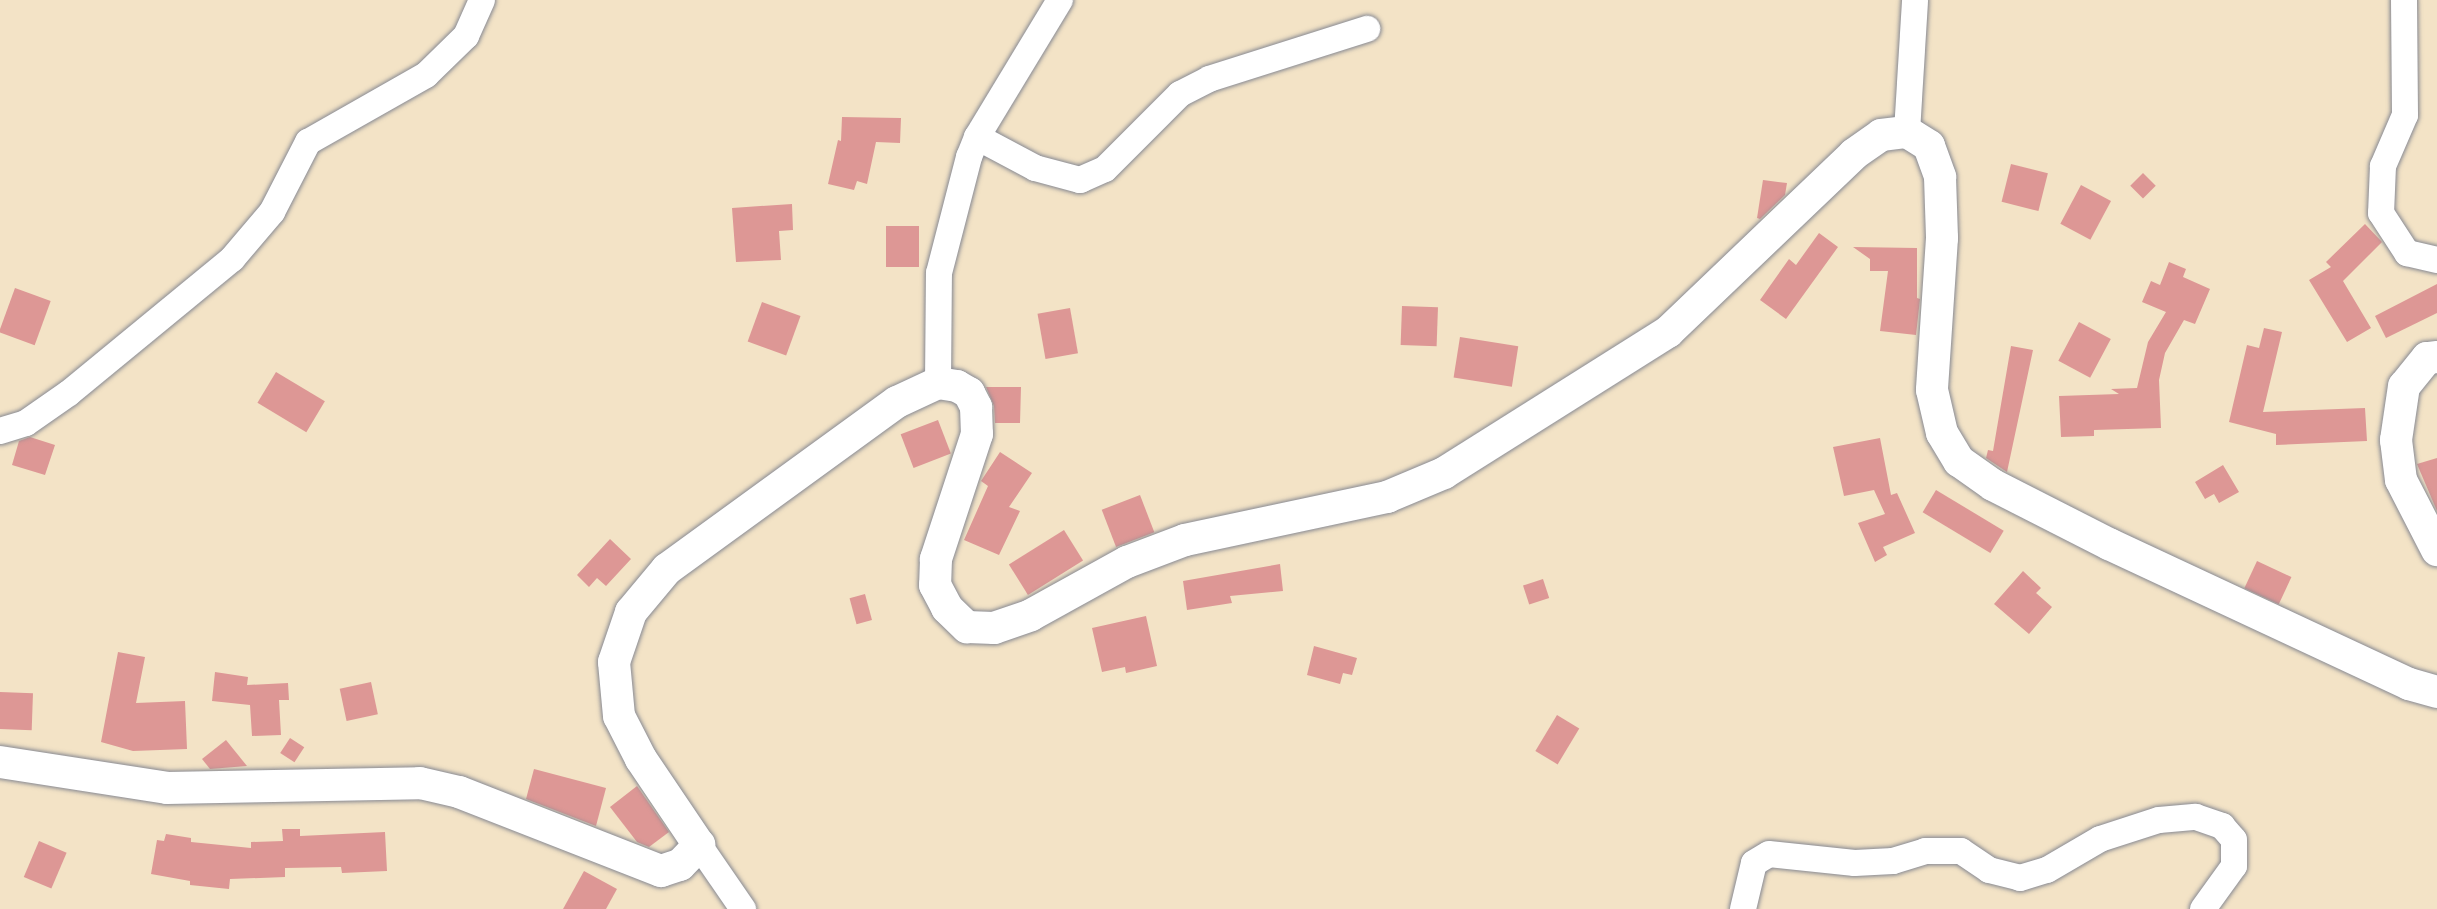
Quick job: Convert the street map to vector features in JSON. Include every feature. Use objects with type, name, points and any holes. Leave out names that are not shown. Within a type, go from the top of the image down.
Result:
[{"type":"main road","points":[[0,762],[167,788],[420,783],[459,792],[661,871],[680,866],[699,845],[641,759],[619,716],[614,662],[631,612],[667,569],[897,402],[938,383],[957,386],[969,393],[976,408],[976,434],[936,559],[935,585],[948,608],[967,627],[994,628],[1030,615],[1127,562],[1185,540],[1387,497],[1444,473],[1668,332],[1854,154],[1881,135],[1907,132],[1929,146],[1940,177],[1942,238],[1932,390],[1942,433],[1959,461],[1993,485],[2109,544],[2409,684],[2437,692]]},
{"type":"main road","points":[[2437,357],[2427,358],[2404,386],[2396,440],[2401,480],[2437,550]]},
{"type":"street","points":[[0,430],[26,423],[69,393],[232,259],[272,212],[308,142],[426,75],[466,36],[482,0]]},
{"type":"street","points":[[938,383],[939,273],[977,137],[1060,0]]},
{"type":"street","points":[[1907,132],[1915,0]]},
{"type":"street","points":[[2404,0],[2405,115],[2383,166],[2381,213],[2407,253],[2437,260]]},
{"type":"street","points":[[977,137],[1035,168],[1080,180],[1105,169],[1158,112],[1180,94],[1209,79],[1367,29]]},
{"type":"street","points":[[1743,909],[1754,863],[1769,855],[1855,863],[1893,861],[1925,850],[1961,851],[1989,870],[2020,878],[2047,870],[2100,839],[2159,820],[2196,817],[2222,826],[2234,840],[2234,866],[2203,909]]},
{"type":"street","points":[[699,845],[743,909]]},
{"type":"building","points":[[842,117],[901,118],[900,143],[876,142],[867,184],[857,181],[854,190],[828,184],[838,140],[841,141]]},
{"type":"building","points":[[2011,164],[2048,173],[2038,211],[2002,202]]},
{"type":"building","points":[[2143,173],[2156,186],[2143,198],[2130,186]]},
{"type":"building","points":[[1763,180],[1787,183],[1785,195],[1760,219],[1757,218]]},
{"type":"building","points":[[2081,185],[2111,201],[2090,240],[2060,224]]},
{"type":"building","points":[[792,204],[793,230],[779,231],[781,260],[736,262],[732,208]]},
{"type":"building","points":[[2365,224],[2382,242],[2343,281],[2371,328],[2347,342],[2309,280],[2331,267],[2326,262]]},
{"type":"building","points":[[886,226],[919,226],[919,267],[886,267]]},
{"type":"building","points":[[1819,233],[1838,247],[1786,319],[1760,300],[1789,259],[1796,265]]},
{"type":"building","points":[[1853,247],[1917,248],[1917,298],[1920,299],[1916,335],[1880,331],[1888,271],[1870,271],[1870,259]]},
{"type":"building","points":[[2169,262],[2186,269],[2183,277],[2210,289],[2195,324],[2184,320],[2165,353],[2159,380],[2161,428],[2094,430],[2094,436],[2061,437],[2059,396],[2119,394],[2111,389],[2137,388],[2148,342],[2166,312],[2142,302],[2151,281],[2160,285]]},
{"type":"building","points":[[2437,284],[2437,313],[2386,338],[2375,316]]},
{"type":"building","points":[[15,288],[51,301],[35,345],[0,333]]},
{"type":"building","points":[[762,302],[801,316],[786,355],[748,341]]},
{"type":"building","points":[[1402,306],[1438,307],[1437,346],[1401,345]]},
{"type":"building","points":[[1070,308],[1078,353],[1045,359],[1038,314]]},
{"type":"building","points":[[2079,322],[2111,339],[2090,378],[2058,361]]},
{"type":"building","points":[[2264,328],[2282,332],[2263,412],[2365,408],[2367,441],[2276,445],[2276,434],[2229,422],[2247,345],[2259,348]]},
{"type":"building","points":[[1460,337],[1518,346],[1512,387],[1454,377]]},
{"type":"building","points":[[2011,346],[2033,350],[2007,472],[1986,458],[1988,450],[1993,451]]},
{"type":"building","points":[[276,372],[325,401],[306,432],[257,403]]},
{"type":"building","points":[[986,387],[1021,387],[1020,423],[995,423],[994,406]]},
{"type":"building","points":[[938,420],[951,454],[914,468],[901,434]]},
{"type":"building","points":[[30,437],[55,445],[45,475],[12,465],[19,441]]},
{"type":"building","points":[[1880,438],[1891,495],[1897,493],[1915,533],[1883,547],[1887,555],[1875,562],[1858,523],[1885,514],[1874,490],[1844,496],[1833,447]]},
{"type":"building","points":[[1000,452],[1032,473],[1009,507],[1020,511],[999,555],[964,540],[988,486],[981,481]]},
{"type":"building","points":[[2437,458],[2437,511],[2417,464]]},
{"type":"building","points":[[2223,465],[2239,492],[2219,503],[2214,494],[2205,499],[2195,482]]},
{"type":"building","points":[[1936,490],[2004,531],[1990,553],[1923,512]]},
{"type":"building","points":[[1140,495],[1154,532],[1116,547],[1102,510]]},
{"type":"building","points":[[1064,530],[1083,561],[1028,595],[1009,564]]},
{"type":"building","points":[[610,539],[631,559],[606,586],[597,578],[589,587],[577,575]]},
{"type":"building","points":[[2257,561],[2291,577],[2279,604],[2244,588]]},
{"type":"building","points":[[1280,564],[1283,591],[1230,596],[1232,603],[1187,610],[1183,581]]},
{"type":"building","points":[[2023,571],[2041,588],[2036,593],[2052,607],[2029,634],[1994,604]]},
{"type":"building","points":[[1543,579],[1549,598],[1529,605],[1523,585]]},
{"type":"building","points":[[865,594],[872,620],[857,624],[850,598]]},
{"type":"building","points":[[1146,616],[1157,666],[1126,673],[1125,667],[1102,672],[1092,628]]},
{"type":"building","points":[[1314,646],[1357,658],[1352,675],[1343,673],[1340,684],[1307,675]]},
{"type":"building","points":[[118,652],[145,657],[136,703],[185,701],[187,749],[133,751],[101,742]]},
{"type":"building","points":[[215,672],[248,677],[247,685],[288,683],[289,700],[279,700],[281,735],[252,736],[250,705],[212,701]]},
{"type":"building","points":[[371,682],[378,714],[347,721],[340,689]]},
{"type":"building","points":[[0,692],[33,693],[32,730],[0,729]]},
{"type":"building","points":[[1557,715],[1579,728],[1558,764],[1535,751]]},
{"type":"building","points":[[290,738],[304,747],[294,762],[280,753]]},
{"type":"building","points":[[226,740],[247,766],[210,769],[202,759]]},
{"type":"building","points":[[534,769],[606,788],[596,826],[526,799]]},
{"type":"building","points":[[637,786],[669,832],[649,847],[637,842],[610,807]]},
{"type":"building","points":[[282,829],[300,829],[300,836],[385,832],[387,871],[342,873],[341,867],[285,868],[285,877],[230,879],[229,889],[190,885],[190,881],[151,874],[157,840],[164,841],[166,834],[191,838],[191,842],[251,848],[251,842],[283,841]]},
{"type":"building","points":[[39,841],[67,853],[51,889],[24,877]]},
{"type":"building","points":[[584,871],[617,889],[606,909],[563,909]]}]
